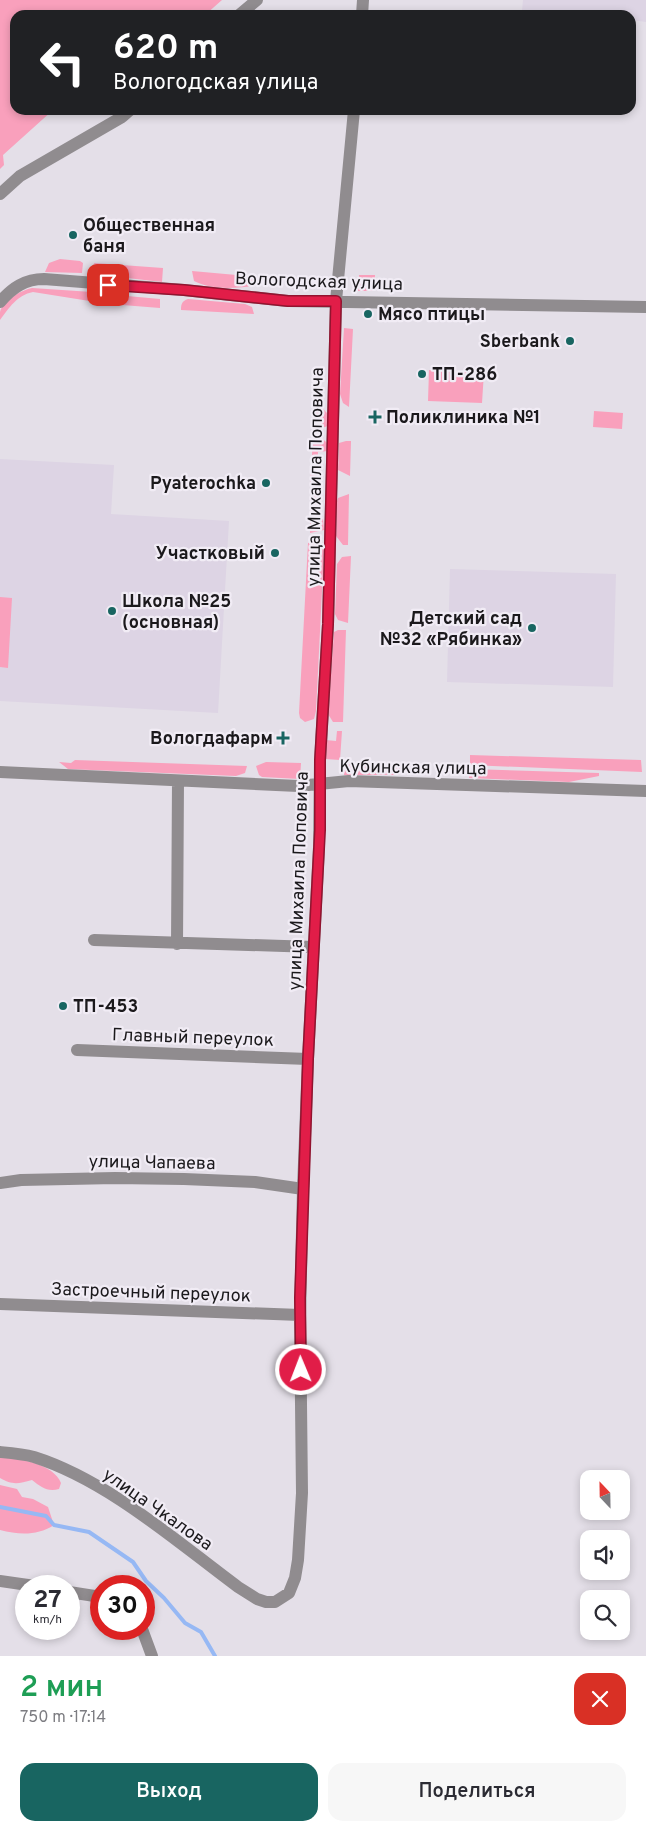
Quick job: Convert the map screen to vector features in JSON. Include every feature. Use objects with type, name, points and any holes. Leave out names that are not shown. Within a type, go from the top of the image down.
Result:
[{"type":"street","points":[[246,10],[257,0]]},
{"type":"street","points":[[0,194],[20,176],[124,115]]},
{"type":"street","name":"улица Михаила Поповича","points":[[289,1593],[295,1578],[298,1560],[302,1493],[300,1315],[308,1059],[320,830],[320,784],[330,560],[336,301],[354,115]]},
{"type":"street","name":"Вологодская улица","points":[[0,302],[22,283],[29,280],[44,279],[184,290],[288,301],[646,307]]},
{"type":"street","name":"Кубинская улица","points":[[0,772],[298,786],[349,781],[646,791]]},
{"type":"street","points":[[177,944],[178,781]]},
{"type":"street","points":[[94,940],[314,947]]},
{"type":"street","name":"Главный переулок","points":[[78,1050],[308,1059]]},
{"type":"street","name":"улица Чапаева","points":[[0,1183],[21,1180],[174,1179],[254,1182],[304,1189]]},
{"type":"street","name":"Застроечный переулок","points":[[0,1304],[300,1315]]},
{"type":"street","name":"улица Чкалова","points":[[0,1452],[33,1457],[52,1464],[71,1472],[118,1498],[257,1599],[274,1602],[289,1593]]},
{"type":"street","points":[[0,1581],[15,1583]]},
{"type":"street","points":[[146,1640],[152,1656]]},
{"type":"shaded area","points":[[0,0],[222,0],[211,10],[10,10],[10,115],[47,115],[3,155],[4,165],[0,169]]},
{"type":"shaded area","points":[[523,0],[646,0],[646,22],[636,21],[636,10],[522,10]]},
{"type":"shaded area","points":[[60,259],[80,261],[83,263],[82,273],[45,272],[49,263]]},
{"type":"shaded area","points":[[94,263],[163,268],[162,282],[101,275]]},
{"type":"shaded area","points":[[192,271],[260,277],[259,285],[234,288],[210,286],[194,281]]},
{"type":"shaded area","points":[[359,275],[375,275],[374,291],[358,291]]},
{"type":"shaded area","points":[[32,288],[92,292],[100,297],[102,303],[33,292],[18,299],[0,320],[0,312],[5,303],[18,293]]},
{"type":"shaded area","points":[[116,295],[160,299],[160,308],[110,304],[112,297]]},
{"type":"shaded area","points":[[188,299],[245,304],[252,307],[254,314],[181,310],[182,303]]},
{"type":"shaded area","points":[[344,328],[353,329],[349,407],[343,403],[340,394]]},
{"type":"shaded area","points":[[429,370],[484,372],[482,403],[428,401]]},
{"type":"shaded area","points":[[316,408],[323,409],[327,413],[328,426],[315,430]]},
{"type":"shaded area","points":[[594,411],[623,413],[622,429],[593,427]]},
{"type":"shaded area","points":[[313,439],[323,439],[328,444],[328,451],[318,452],[316,485],[310,485]]},
{"type":"shaded area","points":[[351,441],[350,476],[338,470],[339,443]]},
{"type":"shaded area","name":"Школа №25 (основная)","points":[[0,459],[114,465],[111,514],[229,521],[218,713],[0,701]]},
{"type":"shaded area","points":[[349,494],[348,545],[343,545],[336,536],[337,501],[338,498]]},
{"type":"shaded area","points":[[310,496],[316,496],[317,517],[323,519],[324,530],[310,533]]},
{"type":"shaded area","points":[[308,543],[322,546],[324,551],[316,711],[314,719],[305,722],[300,718],[299,713]]},
{"type":"shaded area","points":[[351,556],[348,623],[338,620],[335,614],[337,564],[342,557]]},
{"type":"shaded area","name":"Детский сад №32 «Рябинка»","points":[[450,569],[616,574],[613,687],[447,682]]},
{"type":"shaded area","points":[[0,597],[12,598],[8,668],[0,667]]},
{"type":"shaded area","points":[[346,630],[343,722],[333,722],[328,714],[334,632]]},
{"type":"shaded area","points":[[337,731],[342,731],[340,760],[325,759],[326,740],[336,741]]},
{"type":"shaded area","points":[[470,755],[641,760],[642,772],[470,765]]},
{"type":"shaded area","points":[[75,760],[247,766],[245,773],[236,776],[68,769],[59,762],[71,763]]},
{"type":"shaded area","points":[[266,762],[301,763],[300,779],[262,777],[259,775],[256,766]]},
{"type":"shaded area","points":[[344,764],[406,766],[404,771],[398,775],[344,775]]},
{"type":"shaded area","points":[[470,769],[599,773],[599,776],[569,782],[469,778]]},
{"type":"shaded area","points":[[0,1457],[35,1463],[44,1467],[57,1476],[61,1483],[59,1489],[41,1487],[32,1480],[15,1483],[0,1478]]},
{"type":"shaded area","points":[[0,1485],[17,1489],[22,1497],[33,1499],[48,1507],[54,1525],[48,1529],[28,1534],[0,1530]]},
{"type":"waterway","points":[[0,1507],[46,1516],[54,1525],[89,1532],[133,1562],[146,1581],[164,1598],[185,1623],[201,1632],[215,1656]]},
{"type":"place","name":"Общественная баня","points":[[73,235]]},
{"type":"place","name":"Мясо птицы","points":[[368,314]]},
{"type":"place","name":"Sberbank","points":[[570,341]]},
{"type":"place","name":"ТП-286","points":[[422,374]]},
{"type":"place","name":"Поликлиника №1","points":[[375,417]]},
{"type":"place","name":"Pyaterochka","points":[[266,483]]},
{"type":"place","name":"Участковый","points":[[275,553]]},
{"type":"place","name":"Школа №25 (основная)","points":[[112,611]]},
{"type":"place","name":"Детский сад №32 «Рябинка»","points":[[532,628]]},
{"type":"place","name":"Вологдафарм","points":[[283,738]]},
{"type":"place","name":"ТП-453","points":[[63,1006]]},
{"type":"route","points":[[108,285],[184,290],[288,301],[336,301],[331,551],[320,760],[320,830],[308,1059],[300,1298],[301,1370]]}]
